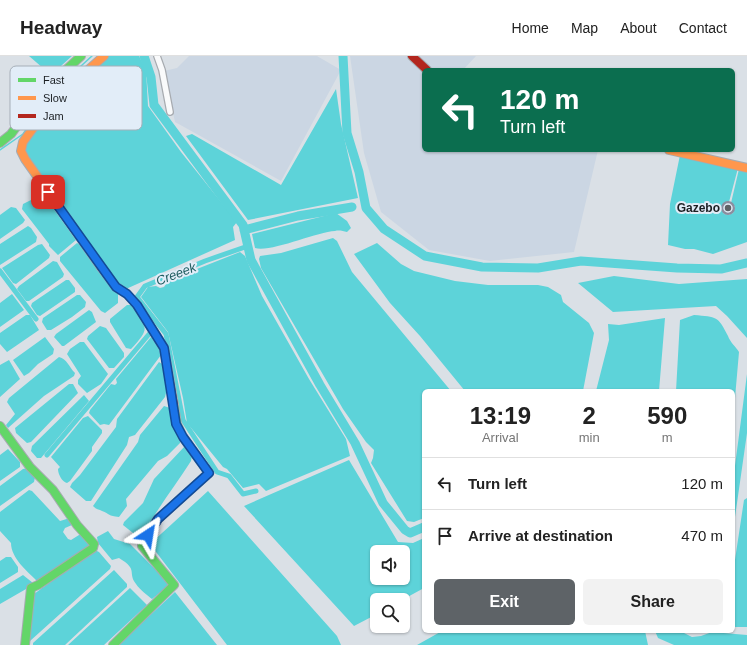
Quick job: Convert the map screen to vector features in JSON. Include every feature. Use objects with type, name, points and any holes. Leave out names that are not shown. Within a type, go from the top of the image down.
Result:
[{"type":"street","points":[[70,66],[81,56]]},
{"type":"street","points":[[93,66],[104,56]]},
{"type":"street","points":[[157,56],[162,70],[170,112]]},
{"type":"street","points":[[412,56],[425,68]]},
{"type":"street","points":[[0,143],[14,130]]},
{"type":"street","points":[[32,130],[23,142],[21,151],[25,159],[116,287],[127,294],[137,305],[164,348],[176,424],[183,437],[209,473],[158,519],[142,546],[174,585],[113,645]]},
{"type":"street","points":[[677,152],[747,168]]},
{"type":"street","points":[[0,426],[30,467],[53,490],[77,525],[94,544],[93,548],[38,585],[31,588],[25,645]]},
{"type":"shaded area","points":[[189,56],[317,56],[341,70],[281,181],[175,122],[164,71],[177,68]]},
{"type":"shaded area","points":[[350,56],[409,56],[422,68],[422,152],[598,152],[574,252],[490,261],[429,250],[381,212],[364,153]]},
{"type":"shaded area","points":[[416,56],[476,56],[465,68],[429,68]]},
{"type":"water","points":[[29,56],[72,56],[61,66],[41,66]]},
{"type":"water","points":[[108,56],[139,56],[146,70],[148,106],[181,152],[237,222],[233,227],[235,240],[126,289],[118,285],[24,151],[26,142],[37,130],[142,130],[142,66],[98,66]]},
{"type":"water","points":[[336,89],[341,124],[358,198],[248,220],[186,136],[192,134],[281,185]]},
{"type":"water","points":[[680,155],[738,168],[729,202],[723,204],[721,209],[724,214],[729,215],[733,213],[735,207],[731,203],[739,169],[747,170],[747,242],[713,254],[668,245],[670,204]]},
{"type":"water","points":[[43,194],[76,240],[58,255],[49,246],[22,209],[23,204]]},
{"type":"water","points":[[11,207],[16,208],[25,220],[0,239],[0,215]]},
{"type":"water","points":[[336,213],[347,221],[351,228],[347,232],[327,232],[271,248],[255,248],[252,234]]},
{"type":"water","points":[[28,226],[37,237],[36,242],[0,265],[0,244]]},
{"type":"water","points":[[333,238],[337,241],[352,272],[449,389],[422,389],[422,519],[414,522],[407,521],[371,463],[374,450],[366,442],[343,409],[261,268],[259,259],[260,256],[281,253]]},
{"type":"water","points":[[77,243],[84,247],[118,294],[118,303],[105,313],[101,311],[60,261],[60,257]]},
{"type":"water","points":[[377,243],[401,264],[414,271],[455,281],[488,285],[538,285],[548,287],[561,295],[563,302],[589,323],[594,333],[583,389],[463,389],[420,336],[390,303],[354,254]]},
{"type":"water","points":[[42,244],[50,255],[49,258],[16,284],[13,283],[2,268],[38,245]]},
{"type":"water","points":[[240,252],[245,256],[262,296],[309,379],[346,439],[350,456],[266,491],[259,484],[243,488],[227,469],[223,467],[187,423],[168,332],[141,297],[148,287],[164,287],[169,280]]},
{"type":"water","points":[[53,261],[57,262],[64,274],[63,277],[29,301],[26,301],[17,289],[19,286]]},
{"type":"water","points":[[614,276],[679,284],[747,279],[747,338],[716,306],[613,312],[578,283]]},
{"type":"water","points":[[66,280],[69,280],[75,288],[75,292],[40,316],[37,315],[31,306],[32,303]]},
{"type":"water","points":[[12,294],[24,310],[0,327],[0,303]]},
{"type":"water","points":[[77,295],[80,295],[86,302],[85,307],[51,330],[47,330],[42,322],[43,318]]},
{"type":"water","points":[[127,305],[132,305],[145,328],[142,336],[131,349],[126,348],[110,322],[110,319]]},
{"type":"water","points":[[89,310],[92,312],[96,322],[62,346],[54,337],[56,334]]},
{"type":"water","points":[[26,315],[30,315],[39,330],[7,352],[0,344],[0,333]]},
{"type":"water","points":[[694,315],[708,316],[719,321],[725,329],[730,340],[739,352],[735,398],[735,389],[676,389],[680,320]]},
{"type":"water","points":[[665,318],[659,389],[597,389],[609,340],[608,324],[619,325]]},
{"type":"water","points":[[100,326],[106,328],[124,353],[124,357],[114,368],[109,368],[87,339],[88,336]]},
{"type":"water","points":[[45,337],[54,349],[53,354],[24,376],[13,360]]},
{"type":"water","points":[[151,337],[161,349],[161,355],[109,425],[100,425],[89,413],[90,410],[111,384],[115,385],[117,383],[116,379]]},
{"type":"water","points":[[80,342],[84,342],[108,374],[101,384],[87,393],[78,384],[78,380],[81,376],[67,354],[70,349]]},
{"type":"water","points":[[59,357],[68,364],[75,373],[74,376],[44,396],[8,428],[6,425],[15,414],[7,402],[9,398]]},
{"type":"water","points":[[9,360],[20,379],[0,397],[0,365]]},
{"type":"water","points":[[159,362],[162,364],[167,389],[165,397],[135,435],[129,437],[127,445],[91,501],[86,501],[70,487],[72,483],[80,475],[116,427],[117,419]]},
{"type":"water","points":[[747,374],[747,433],[735,517],[735,466]]},
{"type":"water","points":[[69,384],[73,384],[78,393],[31,442],[27,443],[16,433],[15,428]]},
{"type":"water","points":[[84,395],[89,401],[41,458],[37,458],[31,451],[32,446]]},
{"type":"water","points":[[164,406],[170,408],[175,430],[181,439],[180,443],[167,456],[158,461],[126,499],[127,506],[119,517],[111,515],[93,506],[138,442],[140,435]]},
{"type":"water","points":[[88,416],[102,430],[102,433],[92,447],[92,451],[67,483],[61,478],[58,469],[60,467],[51,457],[83,418]]},
{"type":"water","points":[[185,446],[192,455],[191,461],[159,508],[142,537],[138,537],[123,525],[124,522],[143,503],[154,479]]},
{"type":"water","points":[[8,449],[20,462],[20,467],[0,481],[0,455]]},
{"type":"water","points":[[349,460],[398,542],[413,543],[422,539],[422,589],[410,596],[410,593],[370,593],[370,618],[354,626],[244,506]]},
{"type":"water","points":[[28,468],[35,477],[34,482],[0,506],[0,486],[23,469]]},
{"type":"water","points":[[29,490],[32,491],[60,521],[70,518],[72,525],[65,528],[63,532],[68,539],[71,540],[79,535],[82,535],[90,545],[89,548],[43,581],[37,581],[24,569],[14,554],[11,543],[0,531],[0,512]]},
{"type":"water","points":[[208,491],[337,636],[341,645],[227,645],[150,544]]},
{"type":"water","points":[[747,498],[747,627],[735,627],[735,560],[744,500]]},
{"type":"water","points":[[108,531],[114,539],[130,544],[166,580],[168,586],[152,599],[142,590],[132,577],[132,571],[129,565],[119,558],[112,560],[98,543],[97,537]]},
{"type":"water","points":[[95,550],[99,552],[111,566],[110,569],[30,641],[28,639],[34,594]]},
{"type":"water","points":[[6,557],[11,557],[18,567],[18,572],[0,583],[0,561]]},
{"type":"water","points":[[114,570],[127,584],[127,587],[65,645],[33,645],[33,643]]},
{"type":"water","points":[[23,575],[33,583],[33,585],[0,604],[0,589]]},
{"type":"water","points":[[130,588],[147,605],[104,645],[68,645]]},
{"type":"water","points":[[175,592],[217,645],[118,645]]},
{"type":"water","points":[[438,633],[645,633],[648,645],[417,645]]},
{"type":"water","points":[[656,633],[684,633],[692,637],[709,633],[724,633],[747,635],[747,645],[674,645],[658,638]]},
{"type":"building","name":"Gazebo","points":[[728,201],[733,203],[735,208],[733,213],[728,215],[723,213],[721,208],[723,203]]},
{"type":"waterway","points":[[81,66],[92,56]]},
{"type":"waterway","points":[[144,56],[151,77],[154,105],[243,225],[251,260],[320,385],[355,443],[383,503],[405,530],[410,533],[422,528]]},
{"type":"waterway","points":[[343,56],[347,133],[359,172],[366,208],[384,229],[425,256],[482,267],[538,268],[581,261],[677,268],[721,269],[747,263]]},
{"type":"waterway","points":[[0,150],[23,134],[26,130]]},
{"type":"waterway","points":[[244,230],[298,216],[352,207]]},
{"type":"waterway","name":"Creeek","points":[[248,246],[205,261],[145,286],[137,297],[166,334],[183,420],[217,472],[229,476],[243,494],[256,491]]},
{"type":"waterway","points":[[0,271],[36,319]]},
{"type":"waterway","points":[[47,455],[150,333]]},
{"type":"traffic: fast","points":[[70,66],[81,56]]},
{"type":"traffic: fast","points":[[0,143],[14,130]]},
{"type":"traffic: fast","points":[[113,645],[174,585],[142,546],[158,519],[209,473],[183,437],[177,424],[174,405]]},
{"type":"traffic: fast","points":[[0,426],[30,467],[53,490],[77,525],[94,544],[93,548],[38,585],[31,588],[25,645]]},
{"type":"traffic: slow","points":[[93,66],[104,56]]},
{"type":"traffic: slow","points":[[32,130],[23,142],[21,151],[25,159],[101,267]]},
{"type":"traffic: slow","points":[[678,152],[747,168]]},
{"type":"traffic: jam","points":[[412,56],[425,68]]},
{"type":"traffic: jam","points":[[101,267],[116,287],[127,294],[137,305],[164,348],[174,405]]},
{"type":"place","name":"Gazebo","points":[[728,208]]},
{"type":"route","points":[[48,192],[116,287],[127,294],[137,305],[164,348],[176,424],[183,437],[209,473],[158,519],[148,535]]}]
